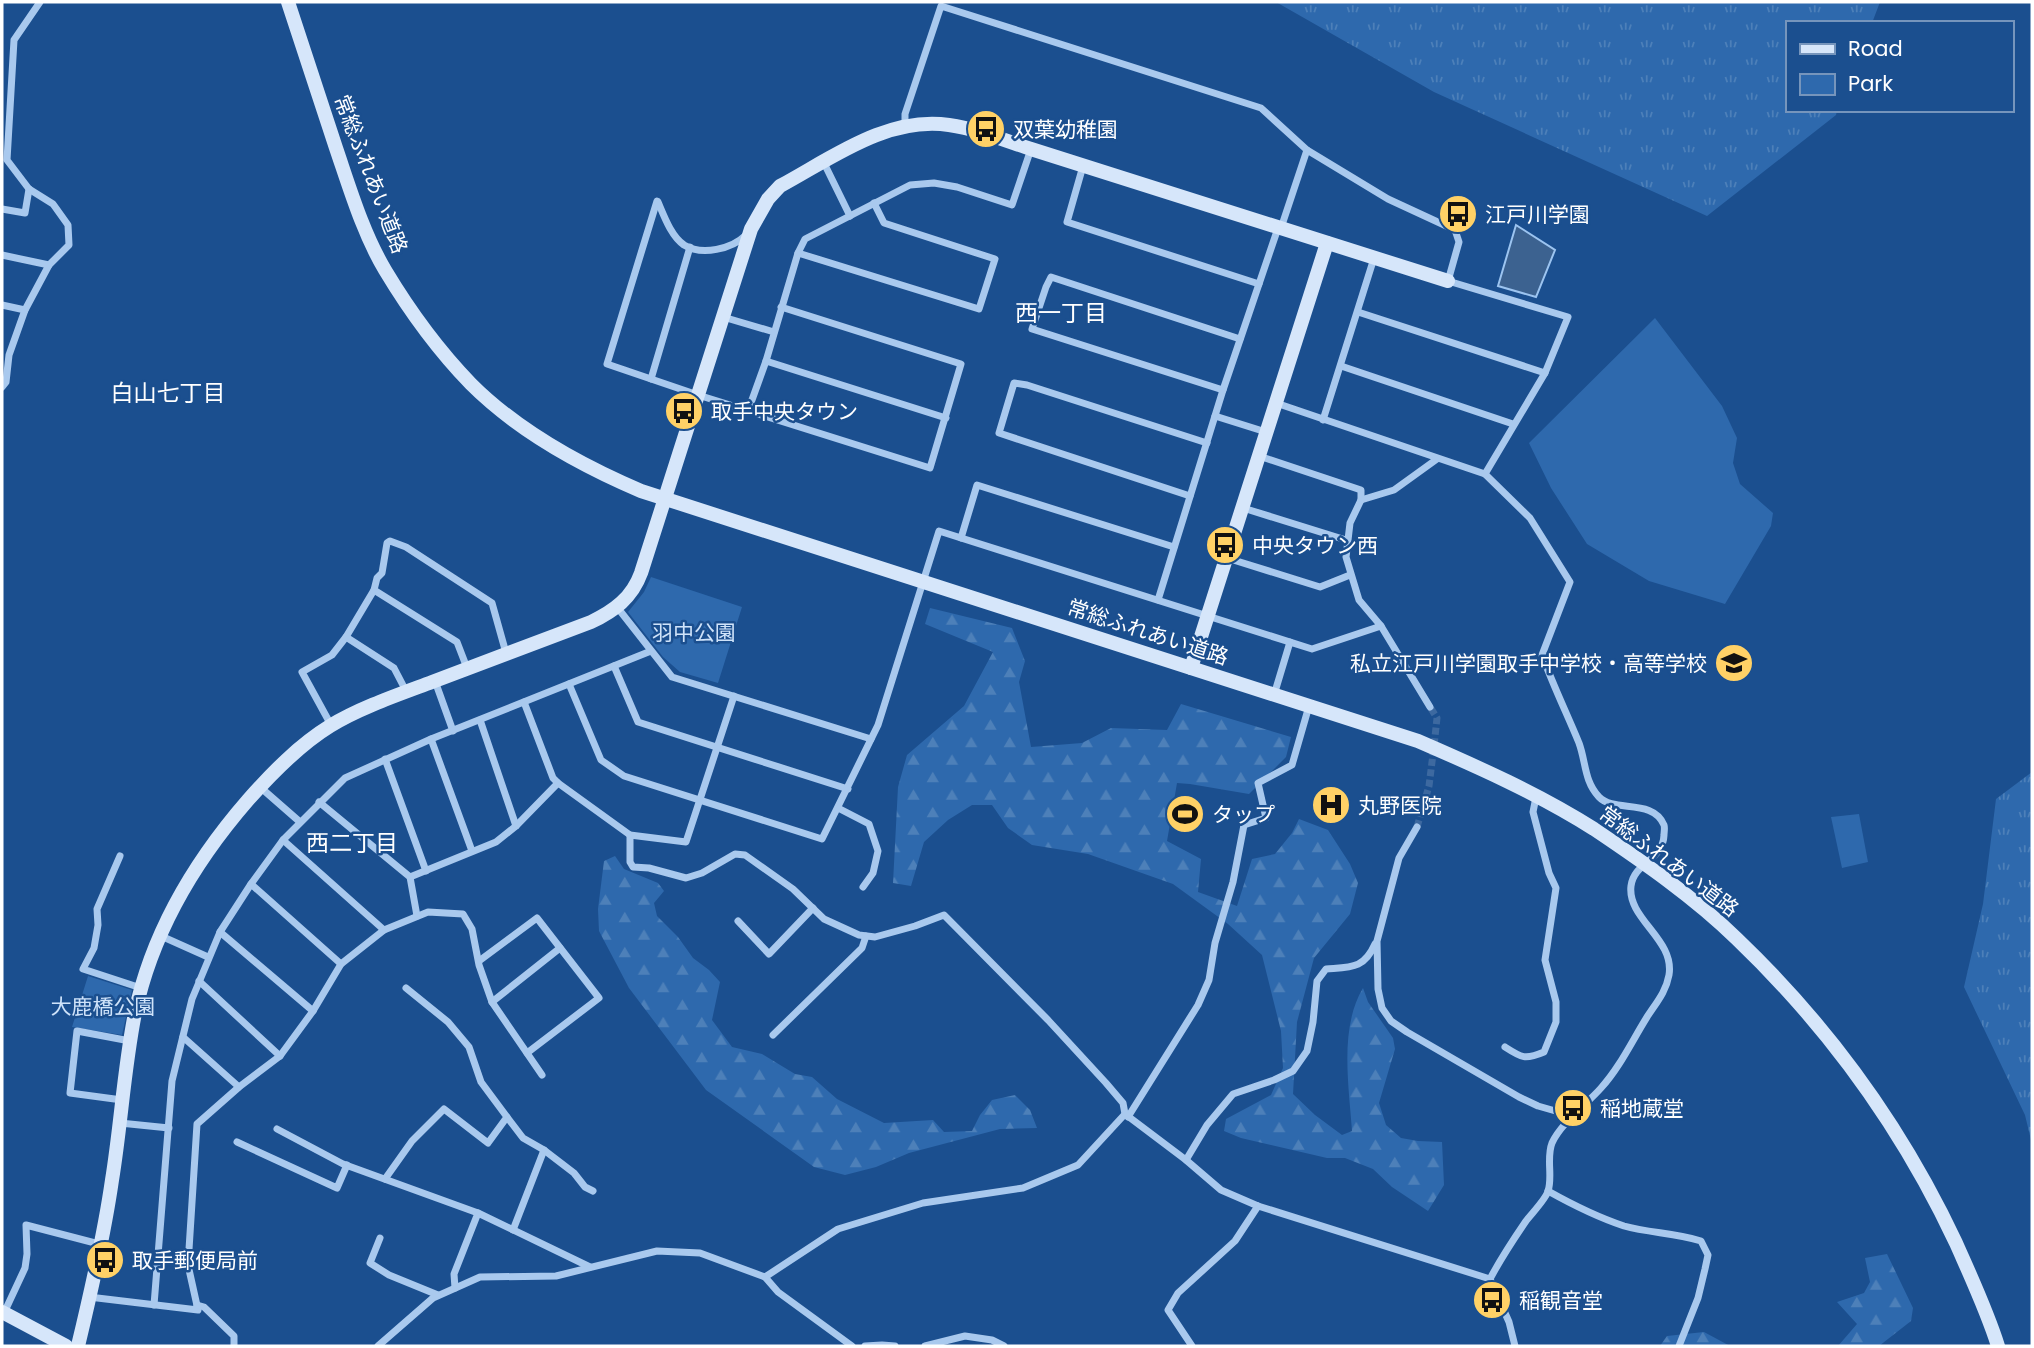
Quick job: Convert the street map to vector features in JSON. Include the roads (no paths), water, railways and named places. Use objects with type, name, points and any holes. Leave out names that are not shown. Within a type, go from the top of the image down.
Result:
[{"type":"street","points":[[2,387],[6,382],[5,354],[25,310],[49,265],[69,245],[68,225],[53,205],[29,189],[5,160],[14,40],[40,2]]},
{"type":"street","name":"常総ふれあい道路","points":[[288,2],[349,187],[384,269],[439,347],[472,385],[514,419],[551,445],[619,482],[664,499],[1418,741],[1478,766],[1592,828],[1687,896],[1736,938],[1808,1014],[1881,1108],[1911,1155],[1965,1263],[1998,1346]]},
{"type":"street","points":[[905,126],[905,114],[941,6],[1261,108],[1307,150],[1388,199],[1455,230],[1459,242],[1448,281]]},
{"type":"street","points":[[78,1346],[112,1180],[130,1041],[141,988],[160,936],[185,887],[210,848],[260,786],[293,754],[331,725],[406,691],[591,622],[629,597],[636,586],[751,229],[768,199],[780,186],[884,132],[925,124],[954,126],[1568,317],[1545,373],[1485,474]]},
{"type":"street","points":[[748,411],[798,253],[805,239],[910,185],[934,183],[957,187],[1012,205],[1031,149]]},
{"type":"street","points":[[1158,600],[1223,390],[1307,150]]},
{"type":"street","points":[[824,163],[850,216]]},
{"type":"street","points":[[1083,166],[1067,222],[1259,284]]},
{"type":"street","points":[[2,209],[25,213],[29,189]]},
{"type":"street","points":[[751,229],[739,242],[722,248],[704,250],[690,247],[684,245],[673,233],[657,201],[607,364],[930,468],[961,364],[781,307]]},
{"type":"street","points":[[798,253],[979,309],[995,259],[884,223],[874,203]]},
{"type":"street","points":[[1191,668],[1327,243]]},
{"type":"street","points":[[651,379],[690,247]]},
{"type":"street","points":[[2,256],[49,265]]},
{"type":"street","points":[[1323,419],[1374,258]]},
{"type":"street","points":[[1223,390],[1032,329],[1051,277],[1240,339]]},
{"type":"street","points":[[2,305],[25,310]]},
{"type":"street","points":[[1358,312],[1545,373]]},
{"type":"street","points":[[723,317],[774,332]]},
{"type":"street","points":[[766,361],[946,418]]},
{"type":"street","points":[[1341,366],[1513,424]]},
{"type":"street","points":[[1190,496],[999,433],[1014,383],[1207,443]]},
{"type":"street","points":[[1276,404],[1485,474],[1530,518],[1570,582],[1542,655],[1580,747],[1585,773],[1593,790],[1602,800],[1635,806],[1656,814],[1665,826],[1664,843],[1654,858],[1635,874],[1631,887],[1638,911],[1666,951],[1670,965],[1664,994],[1612,1075],[1573,1116],[1552,1143],[1548,1191],[1505,1250],[1490,1279]]},
{"type":"street","points":[[1215,416],[1267,432]]},
{"type":"street","points":[[1259,456],[1362,490],[1362,500],[1350,523],[1346,540],[1350,575],[1359,600],[1381,626],[1430,707]]},
{"type":"street","points":[[1362,500],[1394,490],[1437,459]]},
{"type":"street","points":[[961,538],[977,485],[1174,547]]},
{"type":"street","points":[[1243,508],[1346,540]]},
{"type":"street","points":[[569,684],[601,760],[624,776],[822,839],[878,724],[939,531],[1312,649],[1381,626]]},
{"type":"street","points":[[331,725],[302,672],[332,655],[346,637],[382,573],[387,543],[394,541],[405,547],[492,603],[506,653]]},
{"type":"street","points":[[1227,558],[1320,587],[1350,575]]},
{"type":"street","points":[[373,590],[457,642],[467,668]]},
{"type":"street","points":[[617,607],[672,677],[872,739]]},
{"type":"street","points":[[346,637],[394,668],[406,691]]},
{"type":"street","points":[[1274,695],[1290,642]]},
{"type":"street","points":[[154,1305],[173,1081],[192,999],[220,932],[284,840],[345,778],[431,739],[651,651]]},
{"type":"street","points":[[614,666],[638,722],[848,789]]},
{"type":"street","points":[[435,681],[453,730]]},
{"type":"street","points":[[524,702],[553,778],[558,783],[630,835],[686,842],[734,696]]},
{"type":"street","points":[[765,1277],[838,1229],[923,1203],[1023,1188],[1078,1164],[1126,1116],[1195,1008],[1209,980],[1215,943],[1233,882],[1244,825],[1266,818],[1258,783],[1292,765],[1309,706]]},
{"type":"street","points":[[480,720],[516,826]]},
{"type":"street","points":[[431,739],[472,851]]},
{"type":"street","points":[[385,759],[426,871]]},
{"type":"street","points":[[410,877],[496,842],[516,826],[558,783]]},
{"type":"street","points":[[260,786],[300,822]]},
{"type":"street","points":[[1505,1047],[1520,1057],[1530,1058],[1544,1052],[1556,1022],[1556,1002],[1545,960],[1556,888],[1549,873],[1533,812],[1536,796]]},
{"type":"street","points":[[319,802],[410,877],[417,916]]},
{"type":"street","points":[[838,808],[869,824],[878,852],[873,873],[863,887]]},
{"type":"street","points":[[1186,1160],[1208,1125],[1233,1094],[1293,1071],[1307,1051],[1317,981],[1326,970],[1355,966],[1369,958],[1377,941],[1399,858],[1417,827]]},
{"type":"street","points":[[630,835],[632,867],[649,868],[686,878],[702,873],[735,854],[745,855],[793,889],[824,919],[859,935],[875,937],[944,915],[1106,1083],[1123,1103],[1126,1116],[1186,1160],[1221,1190],[1258,1206],[1490,1279],[1509,1322],[1516,1346]]},
{"type":"street","points":[[284,840],[384,930]]},
{"type":"street","points":[[120,856],[97,909],[98,925],[94,948],[83,969],[141,988]]},
{"type":"street","points":[[251,884],[341,964]]},
{"type":"street","points":[[738,921],[769,954],[813,908]]},
{"type":"street","points":[[88,1297],[198,1310],[188,1265],[197,1124],[280,1056],[313,1011],[341,964],[384,930],[428,912],[463,914],[472,929],[478,961],[492,1002],[542,1074]]},
{"type":"street","points":[[478,961],[537,918],[599,998],[527,1053]]},
{"type":"street","points":[[220,932],[313,1011]]},
{"type":"street","points":[[160,936],[208,957]]},
{"type":"street","points":[[773,1035],[862,948],[866,936]]},
{"type":"street","points":[[1377,941],[1378,989],[1382,1008],[1391,1021],[1519,1097],[1573,1116]]},
{"type":"street","points":[[492,1002],[560,947]]},
{"type":"street","points":[[199,981],[280,1056]]},
{"type":"street","points":[[406,988],[448,1022],[469,1047],[481,1082],[523,1138],[544,1150],[593,1191]]},
{"type":"street","points":[[122,1100],[70,1093],[77,1031],[130,1041]]},
{"type":"street","points":[[183,1037],[239,1087]]},
{"type":"street","points":[[386,1179],[412,1141],[444,1109],[488,1143],[507,1117]]},
{"type":"street","points":[[119,1124],[169,1128]]},
{"type":"street","points":[[277,1129],[347,1165],[478,1213],[590,1267]]},
{"type":"street","points":[[237,1142],[337,1188],[347,1165]]},
{"type":"street","points":[[513,1230],[544,1150]]},
{"type":"street","points":[[1548,1191],[1579,1209],[1627,1227],[1701,1241],[1708,1255],[1698,1298],[1679,1346]]},
{"type":"street","points":[[1192,1346],[1168,1310],[1178,1293],[1235,1241],[1258,1206]]},
{"type":"street","points":[[455,1288],[454,1274],[478,1213]]},
{"type":"street","points":[[66,1346],[3,1312],[24,1268],[27,1254],[26,1225],[99,1244]]},
{"type":"street","points":[[380,1238],[370,1264],[389,1275],[439,1295]]},
{"type":"street","points":[[378,1346],[433,1298],[480,1278],[555,1276],[657,1251],[700,1254],[765,1277],[778,1292],[852,1346]]},
{"type":"street","points":[[197,1305],[204,1307],[234,1336],[234,1346]]},
{"type":"street","points":[[925,1346],[965,1336],[992,1340],[1004,1346]]},
{"type":"street","points":[[864,1346],[895,1346]]},
{"type":"tunnel","points":[[1417,827],[1429,786],[1434,746],[1437,718],[1430,707]]},
{"type":"place","name":"双葉幼稚園","points":[[986,129]]},
{"type":"place","name":"江戸川学園","points":[[1458,214]]},
{"type":"place","name":"取手中央タウン","points":[[684,411]]},
{"type":"place","name":"中央タウン西","points":[[1225,545]]},
{"type":"place","name":"私立江戸川学園取手中学校・高等学校","points":[[1734,663]]},
{"type":"place","name":"丸野医院","points":[[1331,805]]},
{"type":"place","name":"タップ","points":[[1185,814]]},
{"type":"place","name":"稲地蔵堂","points":[[1573,1108]]},
{"type":"place","name":"取手郵便局前","points":[[105,1260]]},
{"type":"place","name":"稲観音堂","points":[[1492,1300]]},
{"type":"district","name":"西一丁目","points":[[1061,313]]},
{"type":"district","name":"白山七丁目","points":[[168,393]]},
{"type":"district","name":"西二丁目","points":[[352,843]]},
{"type":"park label","name":"羽中公園","points":[[694,632]]},
{"type":"park label","name":"大鹿橋公園","points":[[103,1006]]}]
